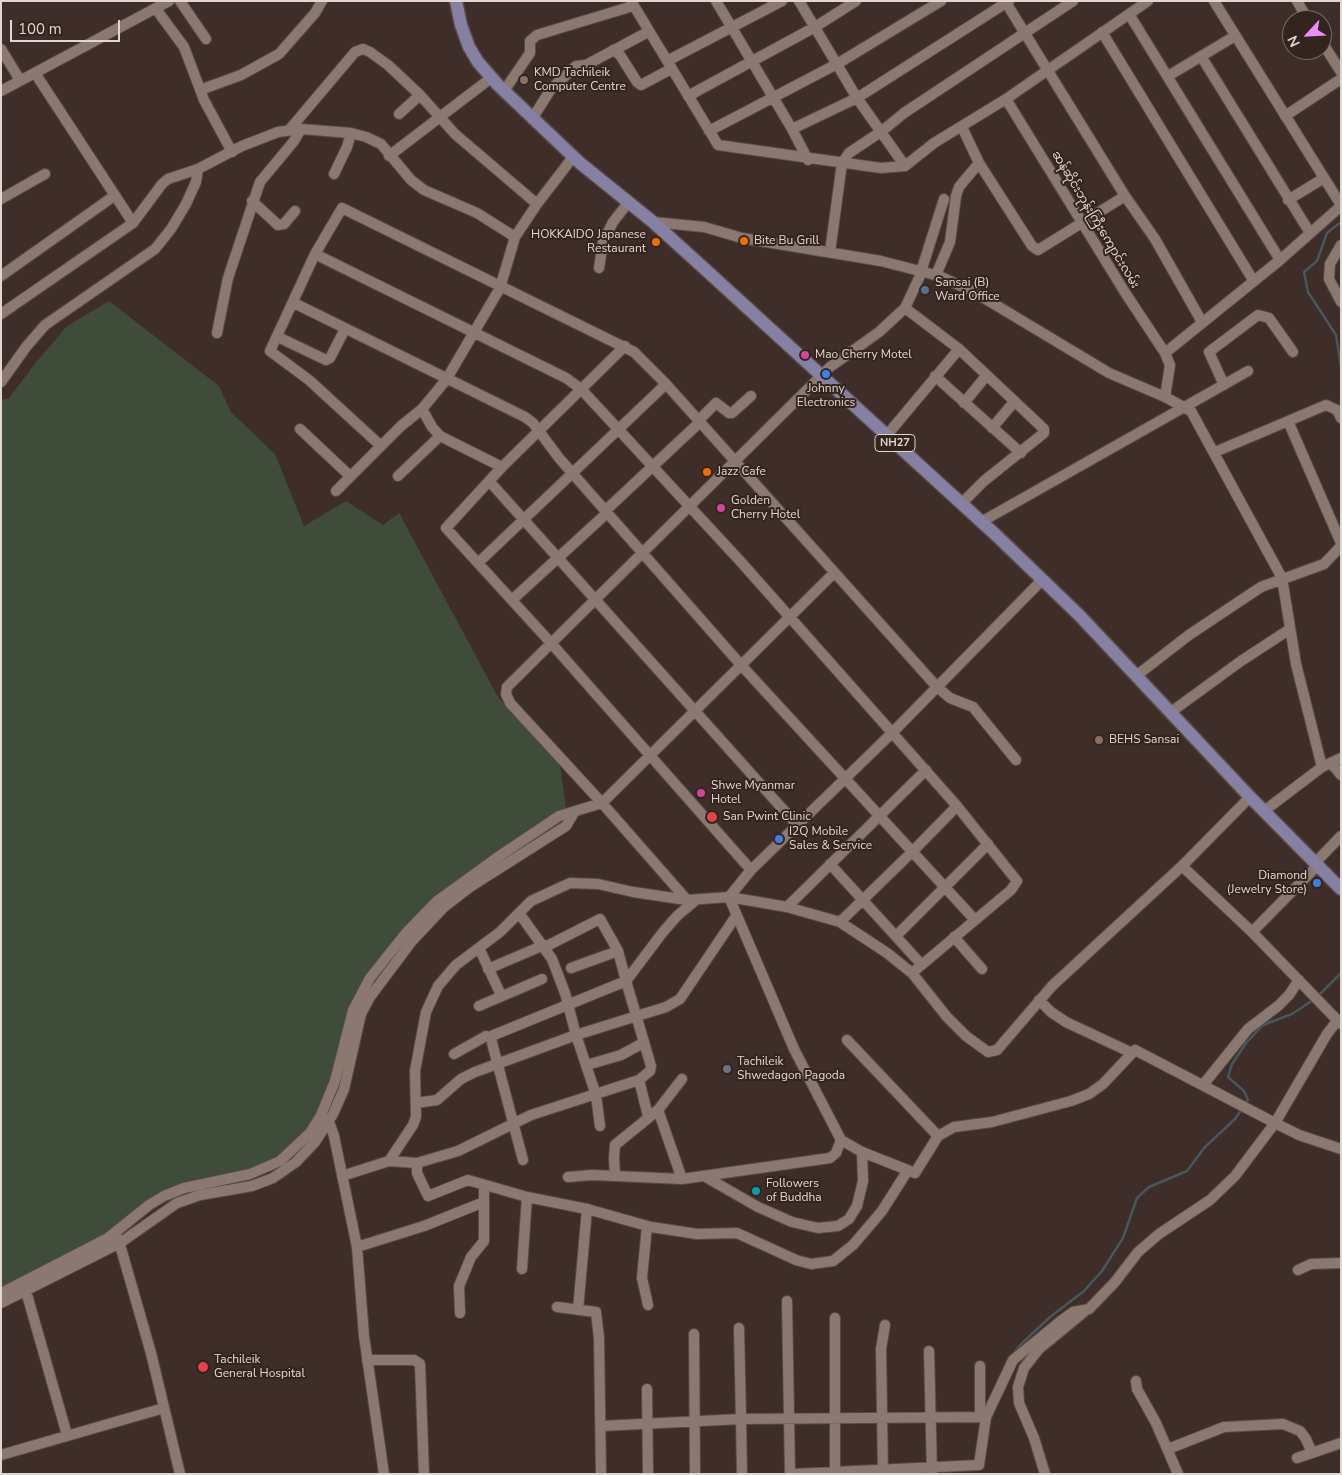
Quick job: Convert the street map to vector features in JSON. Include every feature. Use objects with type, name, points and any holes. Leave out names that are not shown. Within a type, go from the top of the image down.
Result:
[{"type":"main road","name":"NH27","points":[[456,1],[460,25],[469,47],[490,78],[574,157],[653,222],[982,522],[1042,580],[1171,712],[1250,797],[1340,886]]},
{"type":"street","points":[[1,91],[170,1]]},
{"type":"street","points":[[180,1],[206,40]]},
{"type":"street","points":[[200,90],[241,75],[279,54],[315,13],[322,1]]},
{"type":"street","points":[[716,1],[792,129],[808,160]]},
{"type":"street","points":[[613,50],[620,55],[637,82],[641,85],[669,65],[731,28],[782,1]]},
{"type":"street","points":[[799,1],[857,98],[905,166]]},
{"type":"street","points":[[688,96],[752,63],[856,1]]},
{"type":"street","points":[[709,131],[772,96],[837,64],[941,1]]},
{"type":"street","points":[[830,252],[842,163],[855,148],[882,132],[904,113],[1072,1]]},
{"type":"street","points":[[504,91],[530,53],[530,41],[537,35],[632,4],[718,145],[808,160],[881,168],[905,166],[934,143],[1006,99],[1148,1]]},
{"type":"street","points":[[1166,397],[1170,365],[1165,353],[1280,260],[1341,206],[1214,1]]},
{"type":"street","points":[[792,129],[857,98],[1007,2],[1125,196],[1154,239],[1202,322]]},
{"type":"street","points":[[156,9],[184,47],[200,90],[232,152]]},
{"type":"street","points":[[1129,14],[1246,208],[1280,260]]},
{"type":"street","points":[[532,118],[551,89],[576,66],[586,65],[648,32]]},
{"type":"street","points":[[1102,32],[1253,280]]},
{"type":"street","points":[[1168,76],[1235,36]]},
{"type":"street","points":[[1,49],[20,80]]},
{"type":"street","points":[[290,129],[355,52],[362,49],[370,52],[388,65],[420,95],[455,134],[537,204]]},
{"type":"street","points":[[1201,56],[1310,233]]},
{"type":"street","points":[[1332,58],[1341,72]]},
{"type":"street","points":[[35,73],[133,223]]},
{"type":"street","points":[[389,156],[490,78]]},
{"type":"street","points":[[1285,116],[1341,79]]},
{"type":"street","points":[[399,114],[420,95]]},
{"type":"street","name":"ဆန်ဆိုင်းဘုန်းကြီးကျောင်းလမ်း","points":[[1006,99],[1126,294],[1165,353]]},
{"type":"street","points":[[962,126],[979,163],[1032,246],[1038,250],[1125,196]]},
{"type":"street","points":[[1,314],[133,223],[162,184],[168,179],[198,169],[232,152],[290,129],[351,133],[366,136],[381,144],[389,156],[411,180],[424,190],[477,213],[515,237]]},
{"type":"street","points":[[217,333],[228,278],[252,201],[260,182],[294,141],[301,129]]},
{"type":"street","points":[[334,174],[348,147],[351,133]]},
{"type":"street","points":[[336,491],[380,446],[422,409],[446,380],[500,288],[515,237],[537,204],[574,157]]},
{"type":"street","points":[[936,275],[950,242],[956,196],[959,187],[979,163]]},
{"type":"street","points":[[1,382],[26,347],[45,325],[155,249],[171,229],[186,204],[196,182],[198,169]]},
{"type":"street","points":[[1,199],[45,174]]},
{"type":"street","points":[[1288,200],[1324,178]]},
{"type":"street","points":[[1,276],[114,196]]},
{"type":"street","points":[[692,900],[510,703],[506,694],[507,687],[822,376],[844,356],[879,332],[905,308],[922,271],[944,199]]},
{"type":"street","points":[[252,201],[278,225],[284,224],[295,211]]},
{"type":"street","points":[[599,268],[603,242],[614,222],[628,203]]},
{"type":"street","points":[[380,446],[310,380],[270,351],[294,303],[315,254],[344,208],[500,288],[625,346],[666,384],[937,686],[950,698],[973,707],[1016,760]]},
{"type":"street","points":[[653,222],[704,227],[742,238],[881,261],[936,275],[974,292],[1109,373],[1166,397],[1191,411],[1282,578],[1296,664],[1331,763],[1341,774]]},
{"type":"street","points":[[1341,245],[1330,264],[1329,279],[1341,302]]},
{"type":"street","points":[[315,254],[566,378],[581,389],[690,507],[957,806],[1017,881],[1011,890],[912,973]]},
{"type":"street","points":[[294,303],[344,330],[525,417],[533,423],[538,432],[573,474],[741,665],[975,920]]},
{"type":"street","points":[[905,308],[959,349],[1044,429],[1044,433],[984,481],[962,503]]},
{"type":"street","points":[[1224,385],[1209,352],[1258,315],[1269,318],[1293,352]]},
{"type":"street","points":[[278,337],[326,360],[330,358],[344,330]]},
{"type":"street","points":[[625,346],[502,466],[490,482],[446,528],[552,643],[751,870]]},
{"type":"street","points":[[887,435],[959,349]]},
{"type":"street","points":[[982,522],[1248,371]]},
{"type":"street","points":[[935,376],[1021,453]]},
{"type":"street","points":[[964,403],[986,376]]},
{"type":"street","points":[[478,563],[666,384]]},
{"type":"street","points":[[512,600],[559,559],[716,403],[729,413],[732,413],[751,396]]},
{"type":"street","points":[[992,428],[1014,402]]},
{"type":"street","points":[[1215,452],[1326,405],[1337,410],[1341,418]]},
{"type":"street","points":[[422,409],[432,427],[440,436],[502,466]]},
{"type":"street","points":[[1136,676],[1188,635],[1261,587],[1324,564],[1341,544],[1288,421]]},
{"type":"street","points":[[300,429],[350,476]]},
{"type":"street","points":[[398,476],[440,436]]},
{"type":"street","points":[[490,482],[797,825]]},
{"type":"street","points":[[1,1293],[25,1286],[120,1243],[178,1203],[200,1195],[252,1186],[273,1178],[296,1162],[315,1142],[326,1118],[344,1089],[362,1014],[380,982],[412,941],[457,897],[498,868],[566,826],[575,811],[602,802],[834,573]]},
{"type":"street","points":[[729,897],[751,870],[892,733],[1042,580]]},
{"type":"street","points":[[1171,712],[1241,661],[1290,629]]},
{"type":"street","points":[[1264,811],[1331,763]]},
{"type":"street","points":[[787,907],[926,770]]},
{"type":"street","points":[[389,1160],[413,1125],[416,1103],[416,1071],[426,1012],[444,979],[456,965],[500,932],[531,901],[570,883],[598,884],[666,898],[692,900],[729,897],[787,907],[840,922],[887,953],[912,973],[946,1017],[966,1036],[988,1052],[997,1050],[1039,1000],[1182,866],[1250,797]]},
{"type":"street","points":[[840,922],[957,806]]},
{"type":"street","points":[[1252,932],[1341,836]]},
{"type":"street","points":[[896,936],[988,844]]},
{"type":"street","points":[[830,864],[864,899],[921,964]]},
{"type":"street","points":[[1045,1474],[1034,1438],[1019,1403],[1018,1387],[1024,1368],[1038,1349],[1089,1309],[1115,1282],[1138,1252],[1159,1234],[1210,1200],[1235,1176],[1275,1123],[1327,1034],[1339,1022],[1323,1003],[1252,932],[1182,866]]},
{"type":"street","points":[[729,897],[794,1049],[841,1140],[862,1152],[914,1173],[938,1136],[954,1127],[992,1122],[1071,1101],[1089,1094],[1103,1084],[1135,1050],[1299,1135],[1341,1149]]},
{"type":"street","points":[[454,1054],[486,1036],[489,1037],[568,1006],[626,981],[630,973],[668,926],[692,900]]},
{"type":"street","points":[[519,913],[544,946],[566,993],[576,1035],[596,1095],[600,1126]]},
{"type":"street","points":[[416,1103],[437,1100],[461,1080],[497,1063],[576,1035],[666,1007],[680,999],[736,916]]},
{"type":"street","points":[[342,1176],[389,1160],[417,1163],[458,1151],[531,1115],[639,1080],[651,1069],[618,951],[600,919],[544,946],[488,969]]},
{"type":"street","points":[[954,937],[982,969]]},
{"type":"street","points":[[479,948],[501,995]]},
{"type":"street","points":[[571,968],[618,951]]},
{"type":"street","points":[[480,1006],[501,995],[542,979]]},
{"type":"street","points":[[1203,1086],[1248,1029],[1278,1006],[1289,995],[1299,980]]},
{"type":"street","points":[[1039,1000],[1051,1012],[1066,1022],[1132,1053]]},
{"type":"street","points":[[489,1037],[523,1160]]},
{"type":"street","points":[[847,1040],[938,1136]]},
{"type":"street","points":[[586,1065],[621,1055],[643,1043]]},
{"type":"street","points":[[616,1176],[616,1145],[648,1116],[658,1110],[682,1079]]},
{"type":"street","points":[[639,1080],[648,1116]]},
{"type":"street","points":[[658,1110],[682,1179]]},
{"type":"street","points":[[326,1118],[342,1176],[358,1247],[367,1360],[384,1474]]},
{"type":"street","points":[[1,1302],[116,1233],[149,1205],[170,1193],[268,1168],[280,1161],[326,1118]]},
{"type":"street","points":[[568,1177],[587,1175],[682,1179],[830,1158],[836,1152],[841,1140]]},
{"type":"street","points":[[704,1176],[758,1207],[792,1222],[818,1228],[838,1226],[849,1219],[857,1206],[863,1181],[862,1152]]},
{"type":"street","points":[[417,1163],[417,1174],[427,1195],[433,1195],[468,1180],[484,1186],[587,1209],[647,1226],[697,1234],[737,1233],[796,1260],[811,1264],[833,1261],[859,1238],[882,1211],[908,1170]]},
{"type":"street","points":[[460,1313],[458,1286],[471,1257],[484,1241],[484,1186]]},
{"type":"street","points":[[522,1269],[528,1197]]},
{"type":"street","points":[[358,1247],[424,1226],[484,1202]]},
{"type":"street","points":[[578,1310],[587,1209]]},
{"type":"street","points":[[647,1226],[642,1278],[648,1305]]},
{"type":"street","points":[[116,1233],[180,1474]]},
{"type":"street","points":[[1298,1270],[1311,1264],[1341,1263]]},
{"type":"street","points":[[25,1286],[67,1435]]},
{"type":"street","points":[[787,1300],[788,1419],[792,1474],[978,1469],[983,1416],[980,1366]]},
{"type":"street","points":[[557,1307],[596,1312],[599,1338],[601,1474]]},
{"type":"street","points":[[983,1416],[1013,1360],[1073,1312],[1089,1309]]},
{"type":"street","points":[[835,1318],[835,1473]]},
{"type":"street","points":[[883,1472],[881,1350],[884,1325]]},
{"type":"street","points":[[739,1328],[742,1474]]},
{"type":"street","points":[[694,1334],[696,1474]]},
{"type":"street","points":[[929,1352],[932,1471]]},
{"type":"street","points":[[367,1360],[414,1360],[420,1364],[424,1474]]},
{"type":"street","points":[[1136,1381],[1137,1389],[1168,1449],[1178,1474]]},
{"type":"street","points":[[647,1389],[648,1474]]},
{"type":"street","points":[[1,1455],[164,1408]]},
{"type":"street","points":[[601,1426],[695,1423],[741,1419],[882,1419],[983,1416]]},
{"type":"street","points":[[1168,1449],[1224,1426],[1283,1424],[1300,1431],[1312,1453]]},
{"type":"street","points":[[1297,1458],[1341,1443]]},
{"type":"green space","points":[[109,301],[219,386],[231,412],[275,454],[304,526],[346,501],[383,525],[399,513],[498,697],[560,766],[566,808],[509,846],[451,890],[367,980],[343,1054],[315,1124],[288,1156],[260,1170],[192,1181],[157,1202],[125,1226],[1,1290],[1,400],[9,398],[67,326]]},
{"type":"waterway","points":[[1341,222],[1327,233],[1317,261],[1304,272],[1308,292],[1336,335],[1341,366]]},
{"type":"waterway","points":[[1317,997],[1341,973]]},
{"type":"waterway","points":[[1244,1105],[1248,1100],[1244,1091],[1228,1077],[1232,1064],[1246,1043],[1263,1025],[1292,1014],[1313,1000]]},
{"type":"waterway","points":[[1014,1353],[1050,1317],[1084,1291],[1102,1271],[1123,1238],[1137,1198],[1149,1187],[1187,1171],[1205,1147],[1235,1119],[1241,1110]]},
{"type":"place","name":"KMD Tachileik Computer Centre","points":[[524,80]]},
{"type":"place","name":"Bite Bu Grill","points":[[744,241]]},
{"type":"place","name":"HOKKAIDO Japanese Restaurant","points":[[656,242]]},
{"type":"place","name":"Sansai (B) Ward Office","points":[[925,290]]},
{"type":"place","name":"Mao Cherry Motel","points":[[805,355]]},
{"type":"place","name":"Johnny Electronics","points":[[826,374]]},
{"type":"place","name":"Jazz Cafe","points":[[707,472]]},
{"type":"place","name":"Golden Cherry Hotel","points":[[721,508]]},
{"type":"place","name":"BEHS Sansai","points":[[1099,740]]},
{"type":"place","name":"Shwe Myanmar Hotel","points":[[701,793]]},
{"type":"place","name":"San Pwint Clinic","points":[[712,817]]},
{"type":"place","name":"I2Q Mobile Sales & Service","points":[[779,839]]},
{"type":"place","name":"Diamond (Jewelry Store)","points":[[1317,883]]},
{"type":"place","name":"Tachileik Shwedagon Pagoda","points":[[727,1069]]},
{"type":"place","name":"Followers of Buddha","points":[[756,1191]]},
{"type":"place","name":"Tachileik General Hospital","points":[[203,1367]]}]
